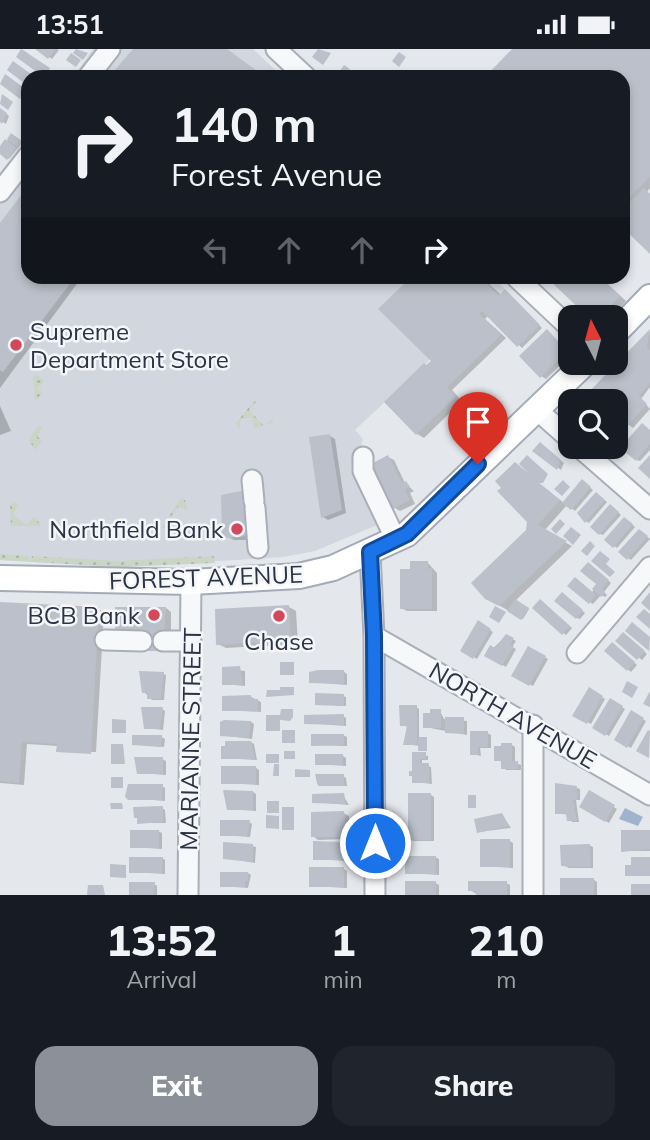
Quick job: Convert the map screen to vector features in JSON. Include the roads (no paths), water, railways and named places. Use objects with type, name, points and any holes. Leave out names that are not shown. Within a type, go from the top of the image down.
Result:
[{"type":"main road","points":[[628,320],[650,297]]},
{"type":"main road","name":"FOREST AVENUE","points":[[0,578],[191,582],[307,575],[370,552],[396,540],[418,524],[573,375]]},
{"type":"street","points":[[94,70],[110,49]]},
{"type":"street","points":[[276,49],[298,70]]},
{"type":"street","points":[[0,192],[21,165]]},
{"type":"street","points":[[523,284],[558,317]]},
{"type":"street","points":[[537,410],[558,428]]},
{"type":"street","points":[[363,457],[363,471],[396,540]]},
{"type":"street","points":[[593,459],[650,509]]},
{"type":"street","points":[[252,480],[258,548]]},
{"type":"street","points":[[370,552],[374,636],[375,895]]},
{"type":"street","points":[[577,653],[650,567]]},
{"type":"street","name":"MARIANNE STREET","points":[[188,895],[191,582]]},
{"type":"street","name":"NORTH AVENUE","points":[[374,636],[650,795]]},
{"type":"street","points":[[105,641],[142,641]]},
{"type":"street","points":[[163,641],[191,641]]},
{"type":"street","points":[[533,726],[533,895]]},
{"type":"water","points":[[625,808],[643,817],[638,826],[619,819]]},
{"type":"place","name":"Supreme Department Store","points":[[16,345]]},
{"type":"place","name":"Northfield Bank","points":[[237,529]]},
{"type":"place","name":"BCB Bank","points":[[154,615]]},
{"type":"place","name":"Chase","points":[[279,616]]}]
